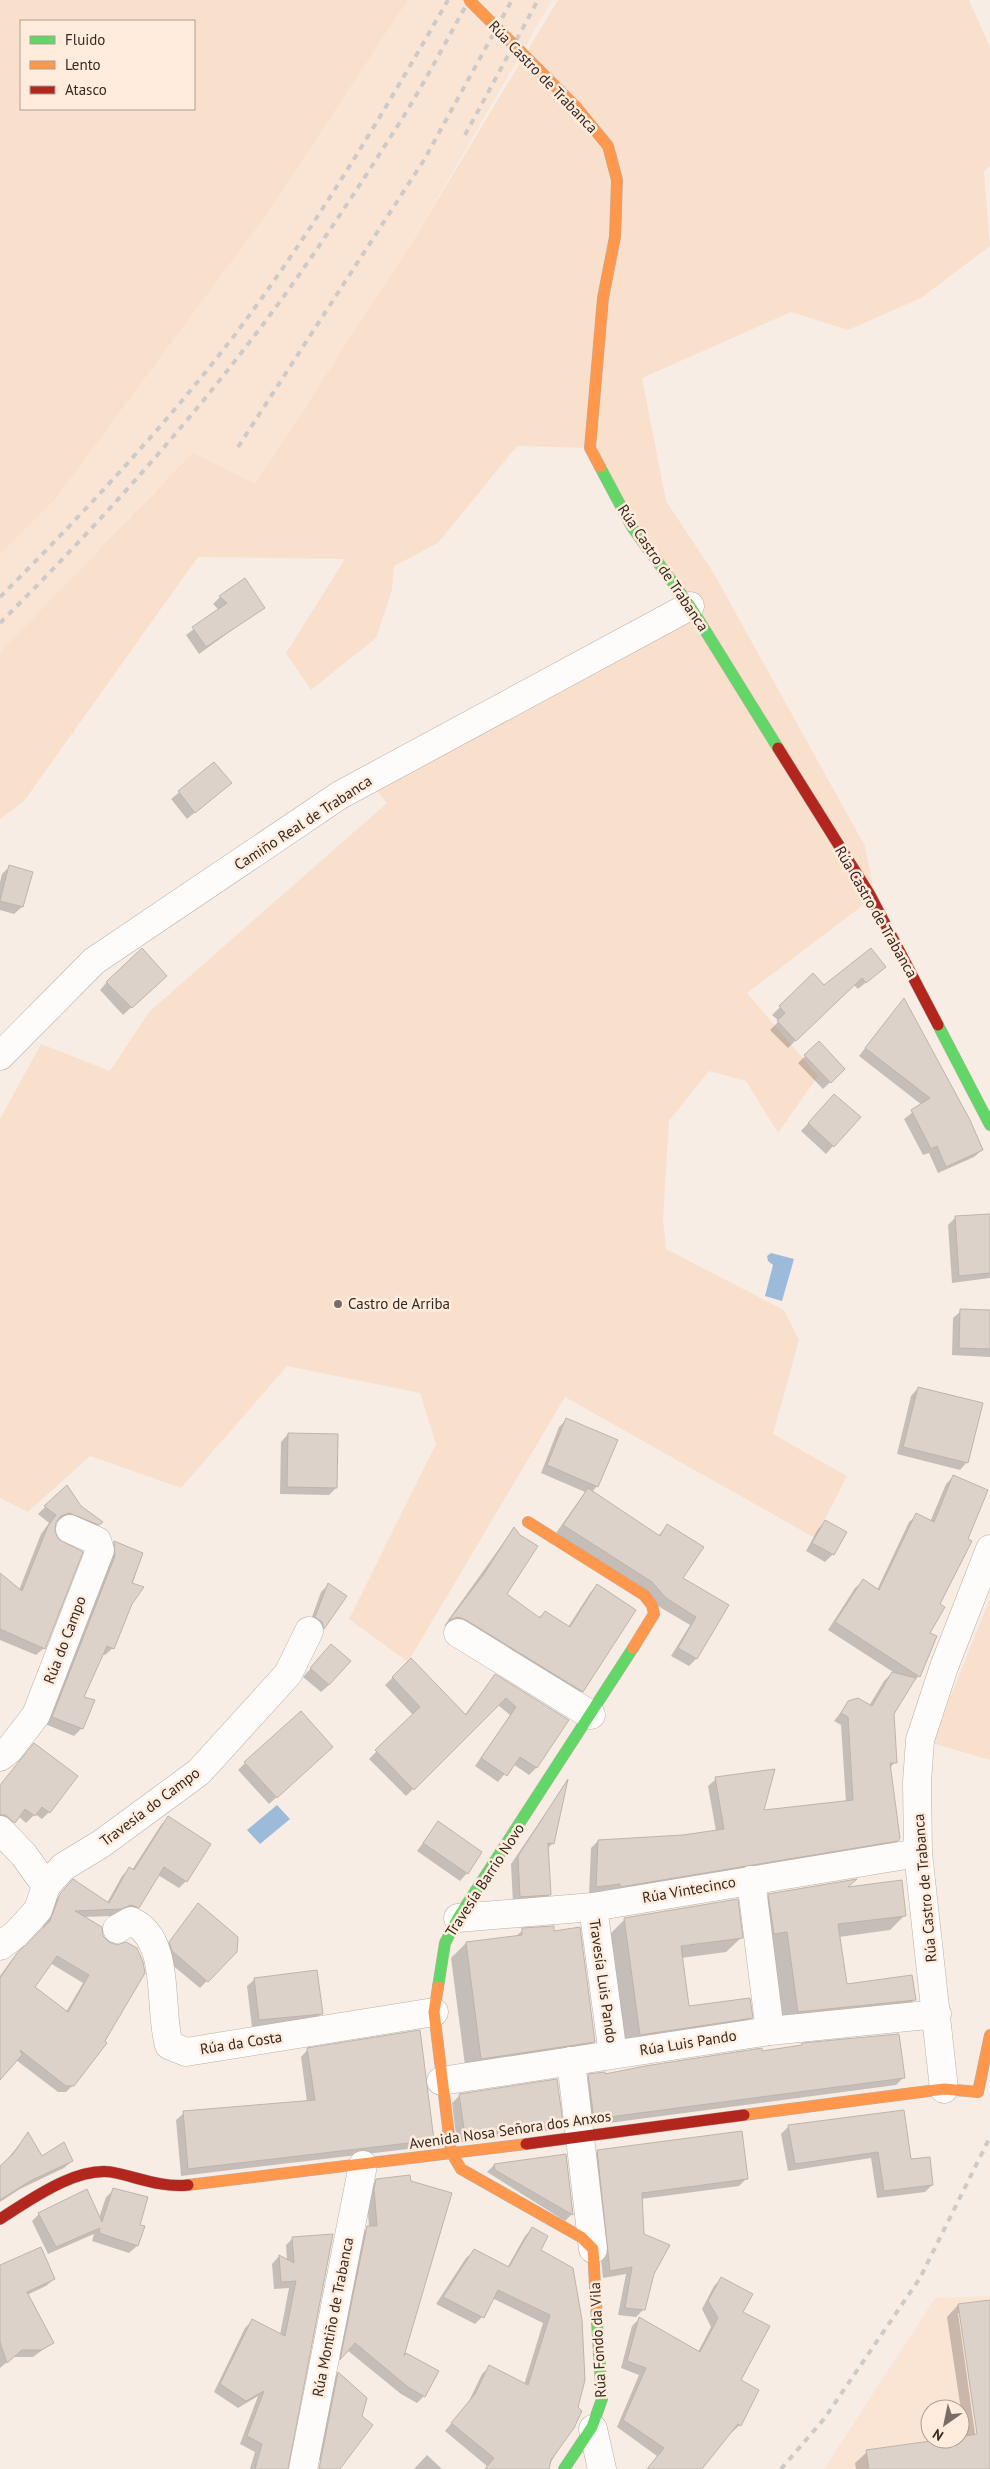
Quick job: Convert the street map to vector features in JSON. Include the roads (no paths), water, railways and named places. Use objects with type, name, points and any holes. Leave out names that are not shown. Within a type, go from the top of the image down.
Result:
[{"type":"street","name":"Rúa Castro de Trabanca","points":[[469,0],[576,107],[608,146],[617,180],[615,237],[603,298],[590,448],[632,527],[690,606],[870,895],[990,1125]]},
{"type":"street","name":"Camiño Real de Trabanca","points":[[0,1056],[94,961],[340,796],[690,606]]},
{"type":"street","name":"Travesía Barrio Novo","points":[[451,2152],[434,2012],[445,1943],[458,1918],[649,1626],[654,1614],[652,1605],[644,1595],[528,1522]]},
{"type":"street","name":"Rúa do Campo","points":[[0,1757],[9,1750],[36,1715],[100,1550],[97,1541],[70,1528]]},
{"type":"street","name":"Rúa Castro de Trabanca","points":[[944,2089],[918,1853],[917,1782],[920,1740],[944,1667],[990,1549]]},
{"type":"street","name":"Travesía do Campo","points":[[0,1946],[16,1934],[38,1910],[46,1886],[63,1866],[101,1844],[199,1772],[288,1674],[309,1632]]},
{"type":"street","points":[[458,1633],[591,1715]]},
{"type":"street","points":[[0,1830],[24,1855],[46,1886]]},
{"type":"street","name":"Rúa Vintecinco","points":[[458,1918],[593,1906],[918,1853]]},
{"type":"street","points":[[751,1880],[770,2030]]},
{"type":"street","name":"Travesía Luis Pando","points":[[593,1906],[613,2055]]},
{"type":"street","name":"Rúa da Costa","points":[[117,1929],[131,1921],[141,1926],[152,1939],[159,1960],[165,2031],[169,2045],[186,2052],[434,2012]]},
{"type":"street","name":"Rúa Luis Pando","points":[[441,2081],[770,2030],[937,2014]]},
{"type":"street","name":"Avenida Nosa Señora dos Anxos","points":[[0,2219],[37,2195],[85,2174],[114,2172],[139,2180],[181,2186],[363,2165],[944,2089],[978,2092],[990,2035]]},
{"type":"street","name":"Rúa Fondo da Vila","points":[[564,2469],[593,2429],[599,2415],[602,2399],[593,2248],[571,2061]]},
{"type":"street","points":[[451,2152],[461,2169],[559,2223],[581,2237],[593,2248]]},
{"type":"street","name":"Rúa Montiño de Trabanca","points":[[303,2469],[363,2165]]},
{"type":"street","points":[[593,2429],[602,2469]]},
{"type":"water","points":[[771,1253],[794,1259],[782,1301],[765,1296],[773,1265],[768,1261],[767,1256]]},
{"type":"water","points":[[277,1805],[290,1819],[260,1844],[247,1830]]},
{"type":"railway","points":[[0,597],[62,534],[153,435],[237,332],[294,251],[348,169],[448,0]]},
{"type":"railway","points":[[0,623],[97,522],[160,452],[268,318],[324,238],[395,130],[469,0]]},
{"type":"railway","points":[[238,447],[424,160],[512,0]]},
{"type":"railway","points":[[465,135],[538,0]]},
{"type":"railway","points":[[781,2469],[824,2419],[920,2278],[990,2137]]},
{"type":"place","name":"Castro de Arriba","points":[[338,1304]]}]
